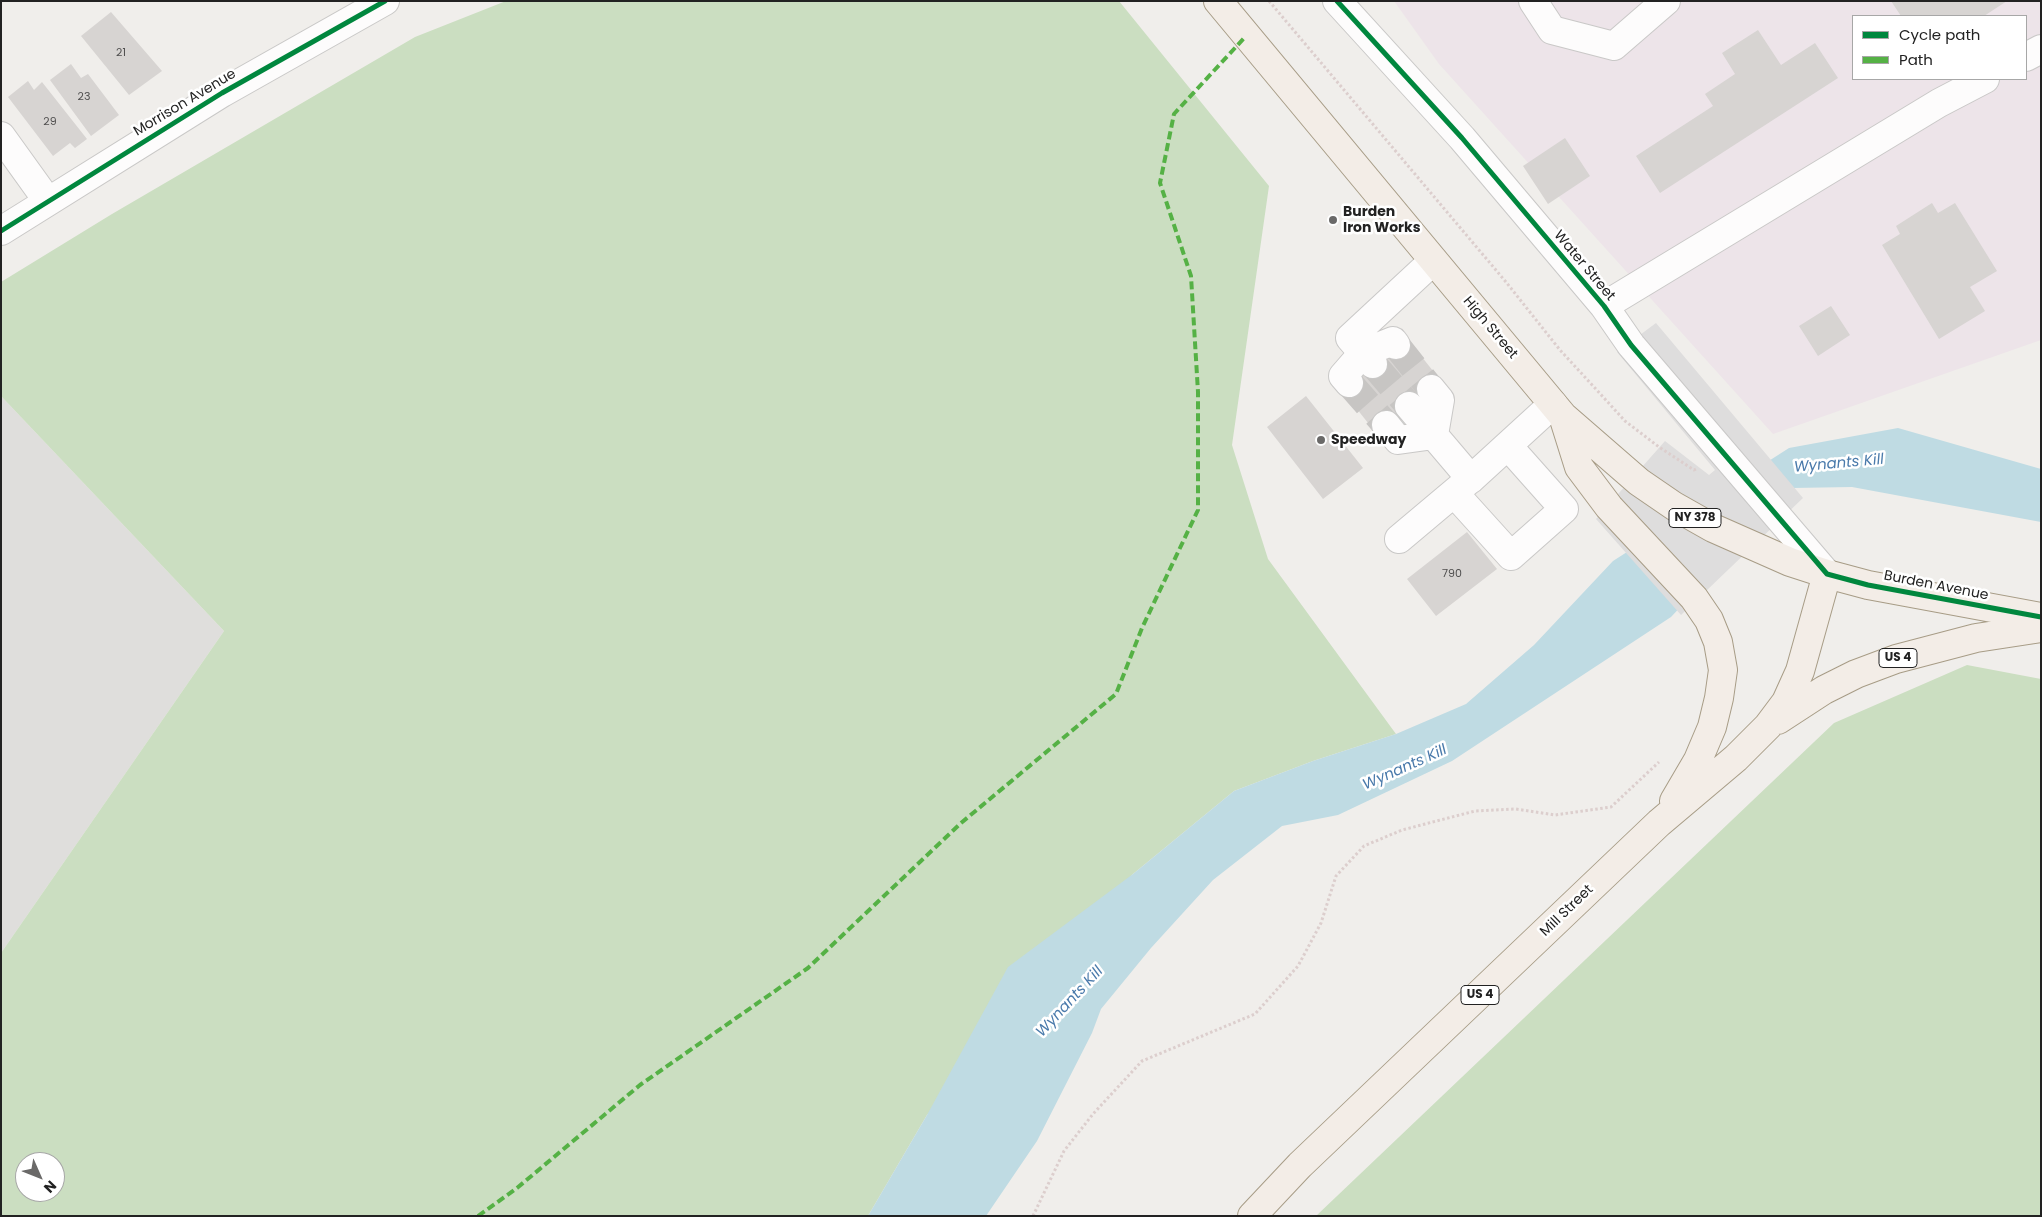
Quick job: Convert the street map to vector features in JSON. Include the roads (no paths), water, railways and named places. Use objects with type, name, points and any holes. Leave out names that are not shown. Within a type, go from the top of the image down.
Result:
[{"type":"main road","name":"High Street","points":[[1218,1],[1558,410],[1639,482],[1712,528],[1755,548],[1827,574]]},
{"type":"main road","points":[[1558,410],[1579,467],[1609,507],[1694,598],[1709,620],[1718,642],[1722,670],[1720,698],[1712,727],[1698,760],[1680,792],[1658,823]]},
{"type":"main road","name":"Burden Avenue","points":[[1827,574],[1868,585],[2041,617]]},
{"type":"main road","name":"Mill Street","points":[[1252,1216],[1300,1165],[1658,823],[1736,758],[1768,726],[1786,702],[1800,672],[1827,574]]},
{"type":"main road","name":"US 4","points":[[1768,726],[1824,690],[1856,674],[1896,659],[1976,638],[2041,628]]},
{"type":"street","name":"Morrison Avenue","points":[[1,231],[47,200],[222,93],[385,1]]},
{"type":"street","name":"Water Street","points":[[1337,1],[1462,138],[1604,306],[1631,345],[1827,574]]},
{"type":"street","points":[[1533,1],[1552,30],[1614,46],[1666,1]]},
{"type":"street","points":[[2027,56],[2041,49]]},
{"type":"street","points":[[1604,306],[1930,108],[1983,80]]},
{"type":"street","points":[[1,136],[47,200]]},
{"type":"street","points":[[1368,358],[1350,338],[1434,261]]},
{"type":"street","points":[[1349,383],[1343,376],[1393,341],[1396,345]]},
{"type":"street","points":[[1431,389],[1440,400],[1434,435]]},
{"type":"street","points":[[1409,406],[1434,435],[1463,486],[1511,556],[1564,509],[1508,446]]},
{"type":"street","points":[[1399,539],[1508,446],[1558,410]]},
{"type":"street","points":[[1386,425],[1398,440],[1434,435]]},
{"type":"water","name":"Wynants Kill","points":[[1898,428],[2041,469],[2041,522],[1852,487],[1792,488],[1671,617],[1452,761],[1338,815],[1282,826],[1213,880],[1151,948],[1101,1009],[1092,1033],[1037,1141],[986,1216],[868,1216],[927,1115],[1008,967],[1133,874],[1234,791],[1313,761],[1396,734],[1466,704],[1534,645],[1613,561],[1789,448]]},
{"type":"tunnel","points":[[1396,345],[1431,389]]},
{"type":"tunnel","points":[[1373,364],[1409,406]]},
{"type":"tunnel","points":[[1349,383],[1386,425]]},
{"type":"place","name":"Burden Iron Works","points":[[1333,220]]},
{"type":"place","name":"Speedway","points":[[1321,440]]}]
